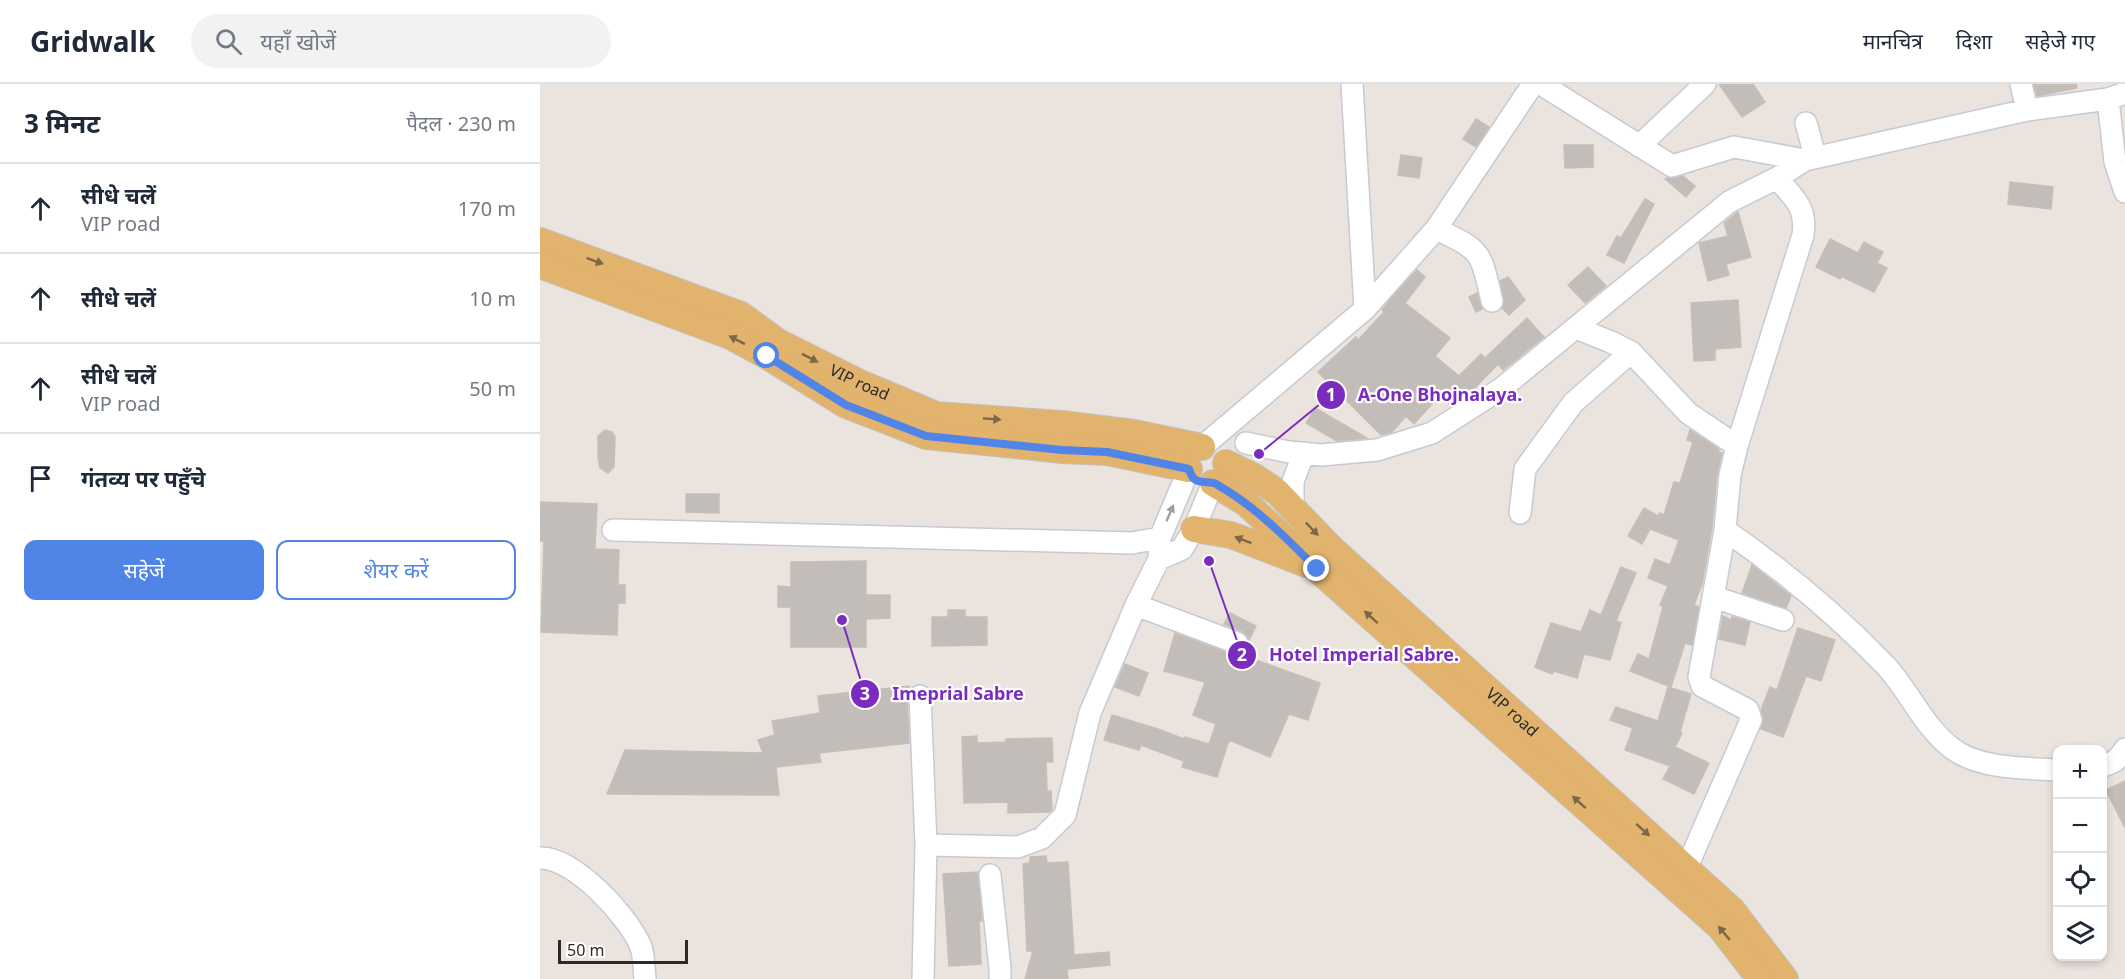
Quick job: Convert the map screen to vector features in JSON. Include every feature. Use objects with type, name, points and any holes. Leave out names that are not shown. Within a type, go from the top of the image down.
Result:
[{"type":"main road","name":"VIP road","points":[[540,241],[741,315],[778,342],[860,384],[936,415],[1134,433],[1202,447]]},
{"type":"main road","name":"VIP road","points":[[540,265],[730,336],[846,405],[926,436],[1062,450],[1107,452],[1189,469]]},
{"type":"main road","points":[[1202,447],[1215,448],[1224,457],[1219,473],[1201,483],[1192,477],[1189,469],[1192,454],[1202,447]]},
{"type":"main road","name":"VIP road","points":[[1219,473],[1253,476],[1269,487],[1332,549],[1732,910],[1785,979]]},
{"type":"main road","name":"VIP road","points":[[1219,473],[1246,503],[1317,569],[1720,927],[1760,979]]},
{"type":"main road","points":[[1194,529],[1231,535],[1317,569]]},
{"type":"street","points":[[1352,84],[1365,309]]},
{"type":"street","points":[[1202,447],[1365,309],[1436,229],[1533,84]]},
{"type":"street","points":[[1541,84],[1672,166],[1734,147],[1810,158]]},
{"type":"street","points":[[2021,84],[2026,110]]},
{"type":"street","points":[[1639,146],[1695,88]]},
{"type":"street","points":[[1246,443],[1321,455],[1377,450],[1432,433],[1502,388],[1729,202],[1777,178],[1810,158],[2118,92],[2120,160],[2125,192]]},
{"type":"street","points":[[1806,123],[1810,158]]},
{"type":"street","points":[[1686,868],[1751,720],[1748,710],[1702,686],[1699,682],[1725,530],[1730,475],[1803,235],[1805,220],[1802,208],[1777,178]]},
{"type":"street","points":[[1436,229],[1477,252],[1483,264],[1492,301]]},
{"type":"street","points":[[1576,328],[1631,352],[1688,413],[1737,446]]},
{"type":"street","points":[[1520,513],[1525,469],[1573,403],[1631,352]]},
{"type":"street","points":[[613,530],[1132,543],[1160,549],[1182,549],[1194,529],[1219,473],[1246,443],[1258,398]]},
{"type":"street","points":[[1293,509],[1293,481],[1304,453]]},
{"type":"street","points":[[926,845],[1018,847],[1042,838],[1065,815],[1089,713],[1160,549],[1189,469]]},
{"type":"street","points":[[1725,530],[1801,586],[1886,666],[1930,726],[1959,753],[1980,761],[2009,767],[2053,770]]},
{"type":"street","points":[[1714,597],[1783,620]]},
{"type":"street","points":[[1136,605],[1237,644]]},
{"type":"street","points":[[920,696],[926,845],[923,979]]},
{"type":"street","points":[[2107,765],[2121,756],[2125,749]]},
{"type":"street","points":[[540,858],[550,858],[569,868],[603,894],[631,928],[642,949],[645,979]]},
{"type":"street","points":[[990,875],[1000,979]]},
{"type":"building","points":[[1719,84],[1753,84],[1765,102],[1742,117]]},
{"type":"building","points":[[2034,84],[2076,84],[2077,88],[2037,96]]},
{"type":"building","points":[[1476,119],[1489,127],[1476,147],[1463,139]]},
{"type":"building","points":[[1564,145],[1593,145],[1593,167],[1565,168]]},
{"type":"building","points":[[1401,155],[1422,158],[1419,178],[1398,175]]},
{"type":"building","points":[[1683,176],[1695,186],[1686,197],[1665,179]]},
{"type":"building","points":[[2010,182],[2053,187],[2051,209],[2008,204]]},
{"type":"building","points":[[1645,199],[1654,204],[1624,263],[1607,255],[1617,236],[1621,238]]},
{"type":"building","points":[[1738,212],[1751,257],[1726,264],[1729,275],[1708,281],[1699,243],[1728,236],[1724,223]]},
{"type":"building","points":[[1830,239],[1858,253],[1864,242],[1883,252],[1877,263],[1887,268],[1874,292],[1816,267]]},
{"type":"building","points":[[1588,267],[1606,286],[1585,303],[1568,285]]},
{"type":"building","points":[[1417,270],[1425,277],[1405,303],[1450,338],[1435,356],[1459,376],[1481,354],[1485,358],[1527,318],[1544,337],[1503,370],[1498,364],[1469,394],[1451,406],[1441,394],[1414,424],[1406,416],[1392,432],[1381,435],[1318,372],[1356,337],[1358,340],[1384,312],[1382,310],[1393,296]]},
{"type":"building","points":[[1508,277],[1525,300],[1509,315],[1502,308],[1504,299],[1500,281]]},
{"type":"building","points":[[1477,293],[1482,309],[1476,312],[1469,297]]},
{"type":"building","points":[[1738,300],[1741,347],[1715,349],[1715,360],[1694,361],[1691,303]]},
{"type":"building","points":[[1315,408],[1367,438],[1337,441],[1306,423]]},
{"type":"building","points":[[605,430],[612,432],[615,437],[614,467],[608,473],[600,468],[598,457],[598,436]]},
{"type":"building","points":[[1690,430],[1722,453],[1702,584],[1694,605],[1699,607],[1692,645],[1685,643],[1671,687],[1630,671],[1638,654],[1649,659],[1663,607],[1660,605],[1668,586],[1648,578],[1655,559],[1670,565],[1679,540],[1650,529],[1642,544],[1628,536],[1644,508],[1658,516],[1660,513],[1664,515],[1674,482],[1680,483],[1693,442],[1687,440]]},
{"type":"building","points":[[686,494],[719,494],[719,513],[686,512]]},
{"type":"building","points":[[540,502],[597,504],[595,549],[619,550],[618,585],[625,585],[625,603],[618,603],[617,635],[541,632],[544,541],[540,541]]},
{"type":"building","points":[[866,561],[866,595],[890,595],[890,618],[866,619],[866,647],[791,647],[791,607],[778,607],[778,586],[791,587],[791,562]]},
{"type":"building","points":[[1752,565],[1791,596],[1786,608],[1742,593]]},
{"type":"building","points":[[1621,567],[1636,573],[1616,621],[1621,623],[1610,660],[1584,654],[1577,678],[1554,671],[1552,674],[1535,667],[1551,623],[1581,632],[1590,610],[1601,615]]},
{"type":"building","points":[[948,610],[965,610],[965,617],[987,617],[987,645],[932,646],[932,617],[948,617]]},
{"type":"building","points":[[1230,613],[1256,626],[1249,640],[1242,631],[1224,624]]},
{"type":"building","points":[[1723,616],[1731,620],[1732,617],[1750,622],[1745,645],[1719,639]]},
{"type":"building","points":[[1798,628],[1835,640],[1821,681],[1806,676],[1783,737],[1761,729],[1763,717],[1761,710],[1770,687],[1777,690]]},
{"type":"building","points":[[1175,633],[1233,655],[1240,655],[1247,651],[1245,656],[1320,683],[1308,720],[1289,714],[1270,757],[1229,740],[1217,777],[1182,767],[1184,761],[1141,745],[1139,750],[1104,740],[1112,715],[1184,739],[1185,737],[1209,744],[1216,724],[1193,715],[1205,682],[1164,671]]},
{"type":"building","points":[[1125,664],[1148,673],[1139,696],[1115,687]]},
{"type":"building","points":[[909,686],[907,697],[909,743],[819,753],[821,762],[776,767],[779,795],[607,794],[625,750],[763,753],[758,740],[775,735],[772,721],[820,713],[818,696]]},
{"type":"building","points":[[1668,687],[1691,694],[1680,732],[1682,733],[1675,747],[1709,763],[1694,794],[1663,779],[1670,766],[1625,750],[1633,728],[1610,720],[1616,707],[1658,721]]},
{"type":"building","points":[[977,736],[977,743],[1006,742],[1006,739],[1052,738],[1053,762],[1046,762],[1047,791],[1051,791],[1052,810],[1050,812],[1008,813],[1008,802],[964,803],[962,737]]},
{"type":"building","points":[[2125,781],[2125,828],[2107,792],[2107,790]]},
{"type":"building","points":[[1046,856],[1047,863],[1068,862],[1074,955],[1109,952],[1110,965],[1067,969],[1068,979],[1025,979],[1033,951],[1027,951],[1023,864],[1030,863],[1030,857]]},
{"type":"building","points":[[978,872],[982,921],[979,921],[981,964],[949,966],[943,874]]},
{"type":"place","name":"A-One Bhojnalaya.","points":[[1259,454]]},
{"type":"place","name":"Hotel Imperial Sabre.","points":[[1209,561]]},
{"type":"place","name":"Imeprial Sabre","points":[[842,620]]},
{"type":"route","points":[[767,356],[846,405],[926,436],[1062,450],[1107,452],[1189,469],[1196,481],[1213,483],[1246,503],[1317,569]]}]
